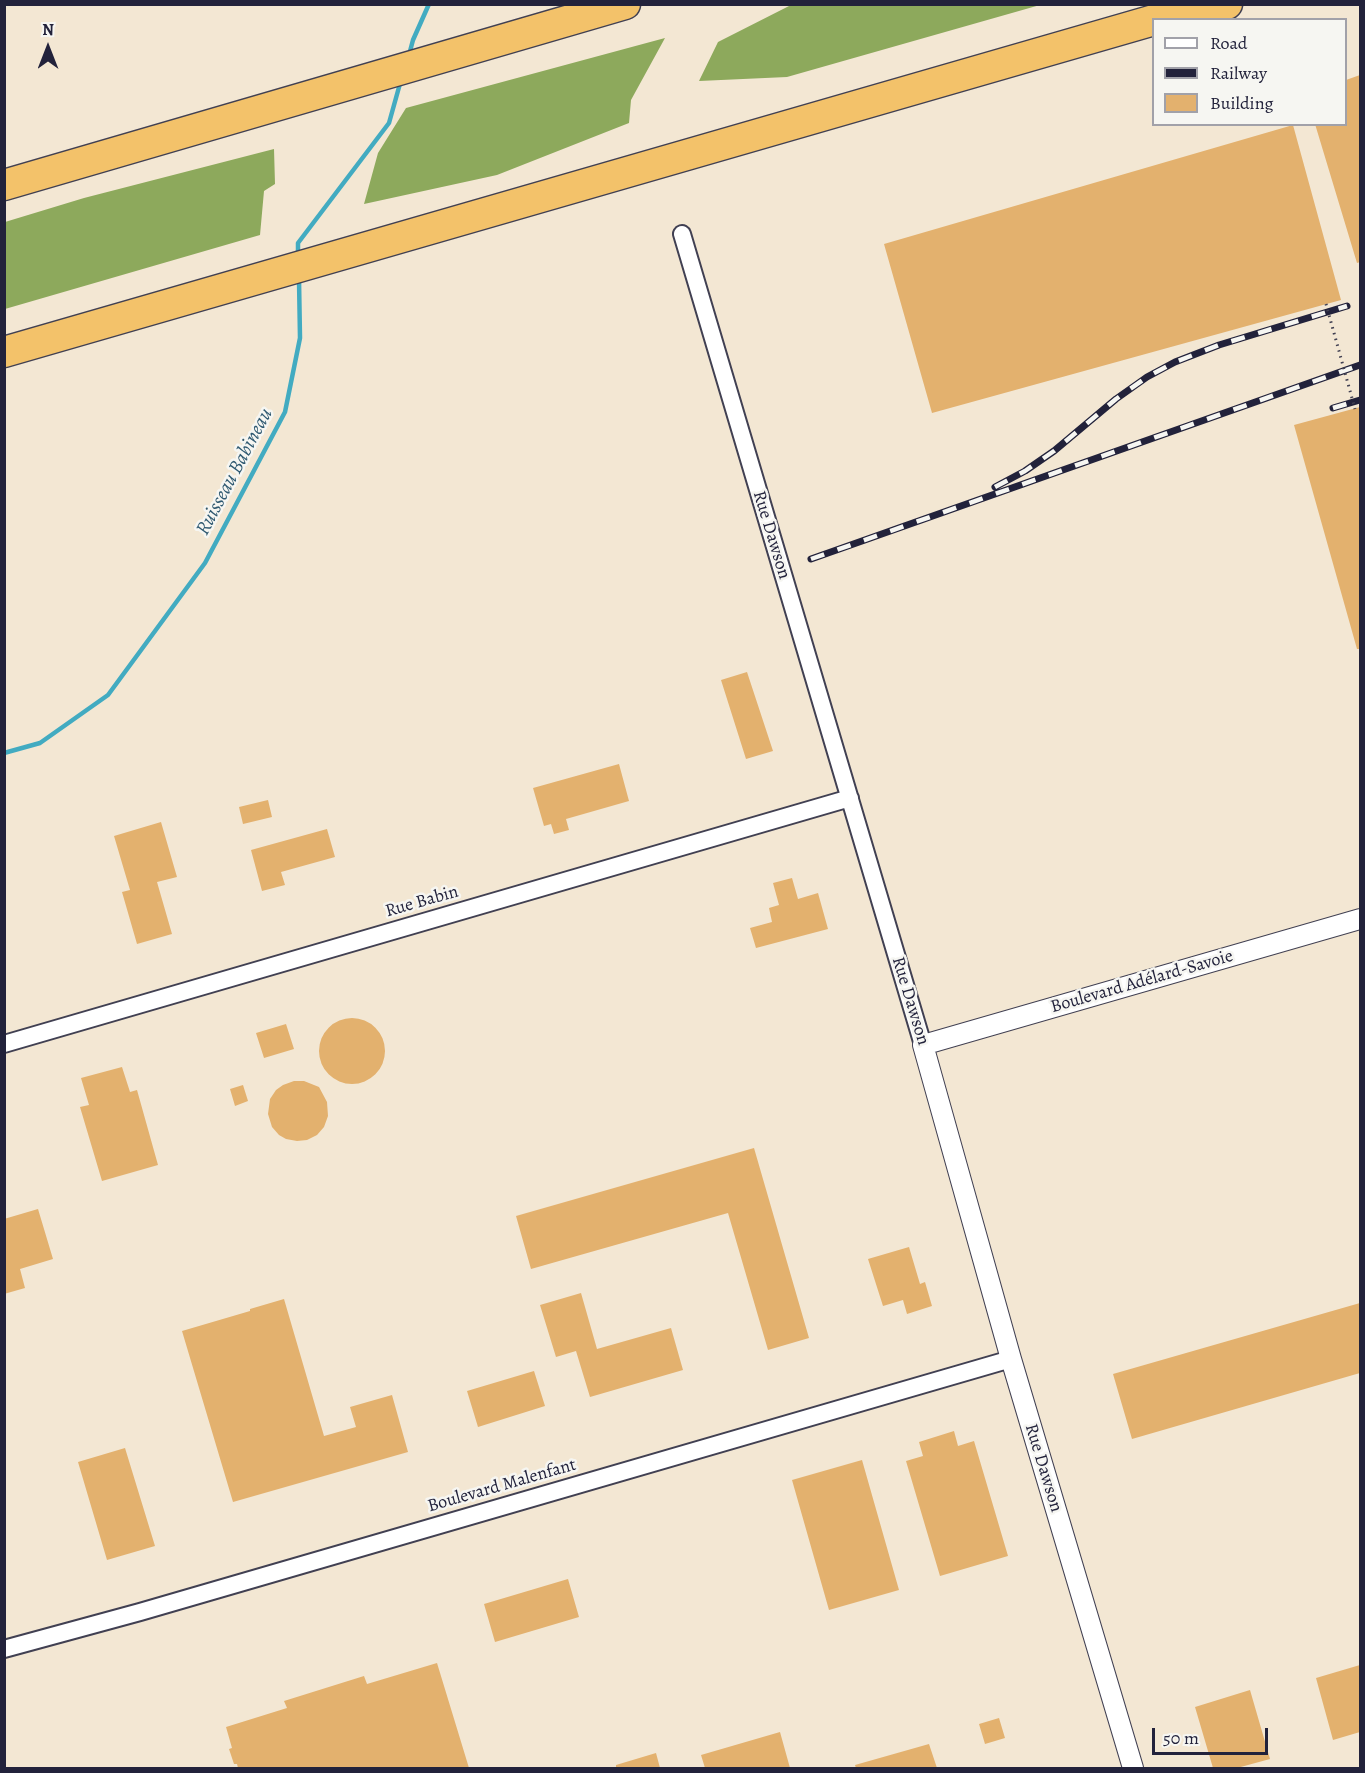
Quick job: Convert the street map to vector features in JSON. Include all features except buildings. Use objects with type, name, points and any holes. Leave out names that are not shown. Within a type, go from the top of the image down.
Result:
[{"type":"highway","points":[[4,185],[626,4]]},
{"type":"highway","points":[[1160,18],[1206,4]]},
{"type":"highway","points":[[1170,18],[1227,4]]},
{"type":"highway","points":[[4,352],[1152,21]]},
{"type":"street","name":"Rue Dawson","points":[[682,234],[923,1045],[1011,1359],[1133,1768]]},
{"type":"street","name":"Rue Babin","points":[[4,1044],[850,798]]},
{"type":"street","name":"Boulevard Adélard-Savoie","points":[[923,1045],[1360,919]]},
{"type":"street","name":"Boulevard Malenfant","points":[[4,1649],[140,1612],[1011,1359]]},
{"type":"path","points":[[1326,304],[1355,409]]},
{"type":"green space","points":[[791,5],[1040,5],[787,77],[699,81],[718,42]]},
{"type":"green space","points":[[665,38],[631,100],[629,123],[497,175],[364,204],[378,153],[406,108]]},
{"type":"green space","points":[[274,149],[275,184],[264,191],[260,235],[5,309],[5,222],[84,198]]},
{"type":"waterway","name":"Ruisseau Babineau","points":[[409,55],[429,4]]},
{"type":"waterway","name":"Ruisseau Babineau","points":[[298,255],[298,243],[389,123],[401,80]]},
{"type":"waterway","name":"Ruisseau Babineau","points":[[4,753],[40,743],[108,695],[205,563],[285,412],[300,338],[299,279]]},
{"type":"railway","points":[[995,487],[1025,471],[1054,451],[1116,399],[1147,377],[1175,362],[1219,345],[1347,306]]},
{"type":"railway","points":[[811,559],[1360,365]]},
{"type":"railway","points":[[1333,408],[1360,400]]}]
